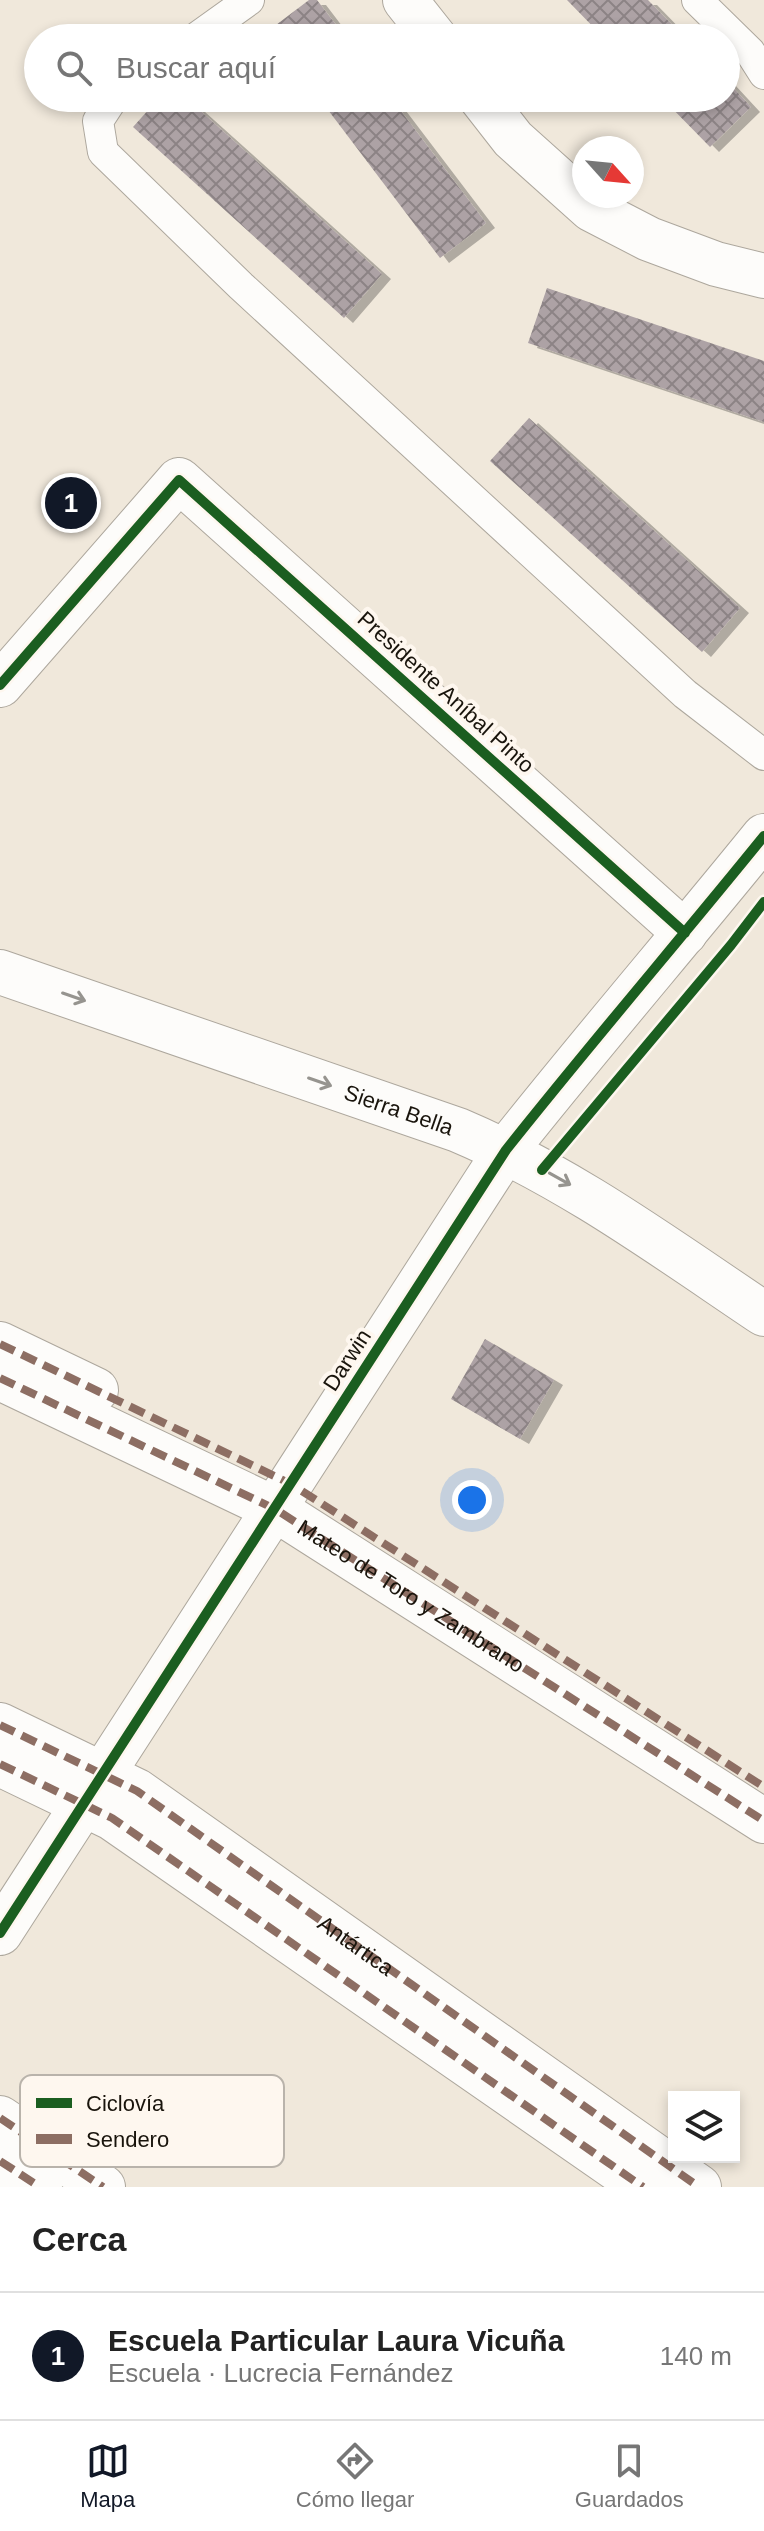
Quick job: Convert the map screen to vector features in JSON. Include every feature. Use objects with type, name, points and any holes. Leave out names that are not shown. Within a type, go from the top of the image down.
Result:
[{"type":"street","points":[[405,0],[424,24]]},
{"type":"street","points":[[492,112],[513,139],[591,209],[649,239],[716,264],[764,276]]},
{"type":"street","name":"Presidente Aníbal Pinto","points":[[0,685],[179,480],[685,933]]},
{"type":"street","name":"Darwin","points":[[0,1933],[506,1150],[764,836]]},
{"type":"street","name":"Sierra Bella","points":[[0,972],[458,1130],[506,1150],[576,1188],[764,1314]]},
{"type":"street","name":"Mateo de Toro y Zambrano","points":[[0,1344],[283,1496],[764,1787]]},
{"type":"street","name":"Mateo de Toro y Zambrano","points":[[0,1378],[283,1496],[764,1821]]},
{"type":"street","name":"Antártica","points":[[0,1725],[93,1789],[112,1818],[643,2187]]},
{"type":"street","name":"Antártica","points":[[0,1764],[93,1789],[137,1791],[699,2187]]},
{"type":"street","points":[[0,2118],[20,2131]]},
{"type":"street","points":[[0,2161],[40,2187]]},
{"type":"street","points":[[73,2167],[103,2187]]},
{"type":"lane","points":[[216,24],[249,0]]},
{"type":"lane","points":[[697,0],[721,24]]},
{"type":"lane","points":[[740,42],[764,74]]},
{"type":"lane","points":[[104,112],[98,121],[103,152],[241,286],[673,683],[764,755]]},
{"type":"building","points":[[309,0],[317,0],[335,24],[277,24]]},
{"type":"building","points":[[567,0],[648,0],[671,24],[590,24]]},
{"type":"building","points":[[740,95],[751,107],[710,147],[676,112],[740,112]]},
{"type":"building","points":[[146,112],[202,112],[382,274],[344,318],[133,127]]},
{"type":"building","points":[[330,112],[402,112],[486,223],[440,258]]},
{"type":"building","points":[[547,288],[764,361],[764,422],[528,343]]},
{"type":"building","points":[[529,418],[740,608],[702,652],[490,461]]},
{"type":"building","points":[[485,1339],[554,1380],[520,1439],[451,1399]]},
{"type":"marked path","points":[[0,1344],[291,1484],[764,1787]]},
{"type":"marked path","points":[[0,1378],[275,1509],[764,1821]]},
{"type":"marked path","points":[[0,1725],[137,1791],[699,2187]]},
{"type":"marked path","points":[[0,1764],[112,1818],[643,2187]]},
{"type":"marked path","points":[[0,2118],[20,2131]]},
{"type":"marked path","points":[[0,2161],[40,2187]]},
{"type":"marked path","points":[[73,2167],[103,2187]]},
{"type":"cycle path","points":[[0,685],[179,480],[685,933]]},
{"type":"cycle path","points":[[0,1933],[506,1150],[764,836]]},
{"type":"cycle path","points":[[542,1170],[764,902]]},
{"type":"place","name":"Escuela Particular Laura Vicuña","points":[[71,503]]}]
